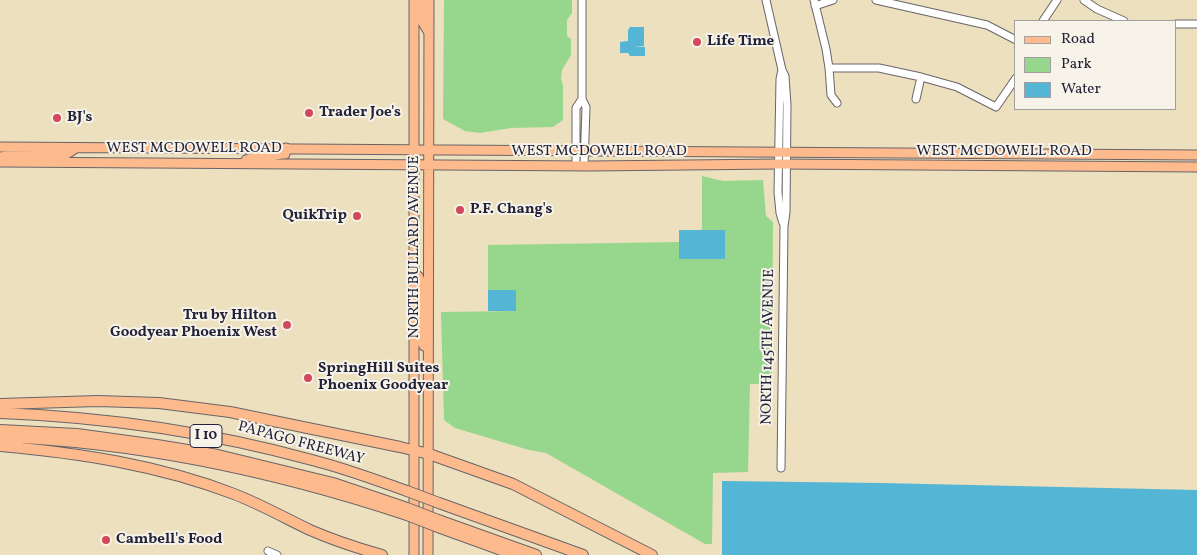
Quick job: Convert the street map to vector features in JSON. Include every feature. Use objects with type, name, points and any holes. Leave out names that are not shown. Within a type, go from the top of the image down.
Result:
[{"type":"highway","points":[[0,404],[90,401],[167,404],[230,412],[415,450],[513,484],[652,555]]},
{"type":"highway","name":"PAPAGO FREEWAY","points":[[0,413],[69,416],[132,423],[232,441],[313,460],[407,491],[583,555]]},
{"type":"highway","points":[[0,430],[77,434],[218,455],[333,483],[407,512]]},
{"type":"highway","name":"I 10","points":[[0,437],[93,444],[153,451],[210,461],[302,483],[407,512],[515,555]]},
{"type":"highway","points":[[0,446],[92,457],[184,478],[233,494],[311,530],[382,555]]},
{"type":"highway","points":[[438,523],[536,555]]},
{"type":"main road","name":"NORTH BULLARD AVENUE","points":[[414,0],[414,555]]},
{"type":"main road","points":[[421,0],[422,21],[429,33]]},
{"type":"main road","name":"NORTH BULLARD AVENUE","points":[[428,555],[429,0]]},
{"type":"main road","name":"WEST MCDOWELL ROAD","points":[[0,147],[1197,155]]},
{"type":"main road","points":[[0,157],[26,153],[32,147]]},
{"type":"main road","points":[[29,162],[35,156],[65,155],[76,148]]},
{"type":"main road","points":[[158,148],[158,163]]},
{"type":"main road","points":[[238,163],[255,157],[285,154],[286,148]]},
{"type":"main road","points":[[1113,154],[1113,166]]},
{"type":"main road","name":"WEST MCDOWELL ROAD","points":[[0,162],[580,166],[783,164],[1197,167]]},
{"type":"main road","points":[[414,274],[420,280],[422,342],[428,355]]},
{"type":"street","points":[[580,166],[580,151],[586,107],[582,100],[582,0]]},
{"type":"street","name":"NORTH 145TH AVENUE","points":[[766,0],[787,88],[779,203],[784,226],[781,468]]},
{"type":"street","points":[[833,0],[814,3],[829,68],[830,95],[837,103]]},
{"type":"street","points":[[876,0],[987,24],[1014,39]]},
{"type":"street","points":[[1044,20],[1057,0]]},
{"type":"street","points":[[1084,0],[1105,14],[1121,20]]},
{"type":"street","points":[[1177,24],[1197,24]]},
{"type":"street","points":[[829,68],[879,68],[921,77],[957,87],[996,107],[1014,81]]},
{"type":"street","points":[[916,99],[921,77]]},
{"type":"street","points":[[268,551],[276,555]]},
{"type":"green space","points":[[444,0],[572,0],[572,13],[567,20],[567,36],[571,39],[571,55],[562,70],[561,78],[563,86],[563,120],[553,127],[511,128],[480,133],[465,131],[443,119]]},
{"type":"green space","points":[[702,176],[723,181],[763,180],[766,216],[773,222],[772,384],[750,384],[748,472],[713,473],[712,544],[705,544],[546,453],[529,450],[455,428],[444,420],[441,312],[516,311],[516,290],[488,290],[488,245],[679,242],[680,259],[725,230],[702,230]]},
{"type":"water","points":[[630,27],[644,27],[644,46],[634,47],[645,47],[645,56],[630,56],[628,53],[620,53],[620,42],[628,41],[628,30]]},
{"type":"water","points":[[679,230],[725,230],[725,259],[679,259]]},
{"type":"water","points":[[488,290],[516,290],[516,311],[488,311]]},
{"type":"water","points":[[722,481],[1197,490],[1197,555],[722,555]]},
{"type":"place","name":"Life Time","points":[[697,42]]},
{"type":"place","name":"Trader Joe's","points":[[309,113]]},
{"type":"place","name":"BJ's","points":[[57,118]]},
{"type":"place","name":"P.F. Chang's","points":[[460,210]]},
{"type":"place","name":"QuikTrip","points":[[357,216]]},
{"type":"place","name":"Tru by Hilton Goodyear Phoenix West","points":[[287,325]]},
{"type":"place","name":"SpringHill Suites Phoenix Goodyear","points":[[308,378]]},
{"type":"place","name":"Cambell's Food","points":[[106,540]]}]
